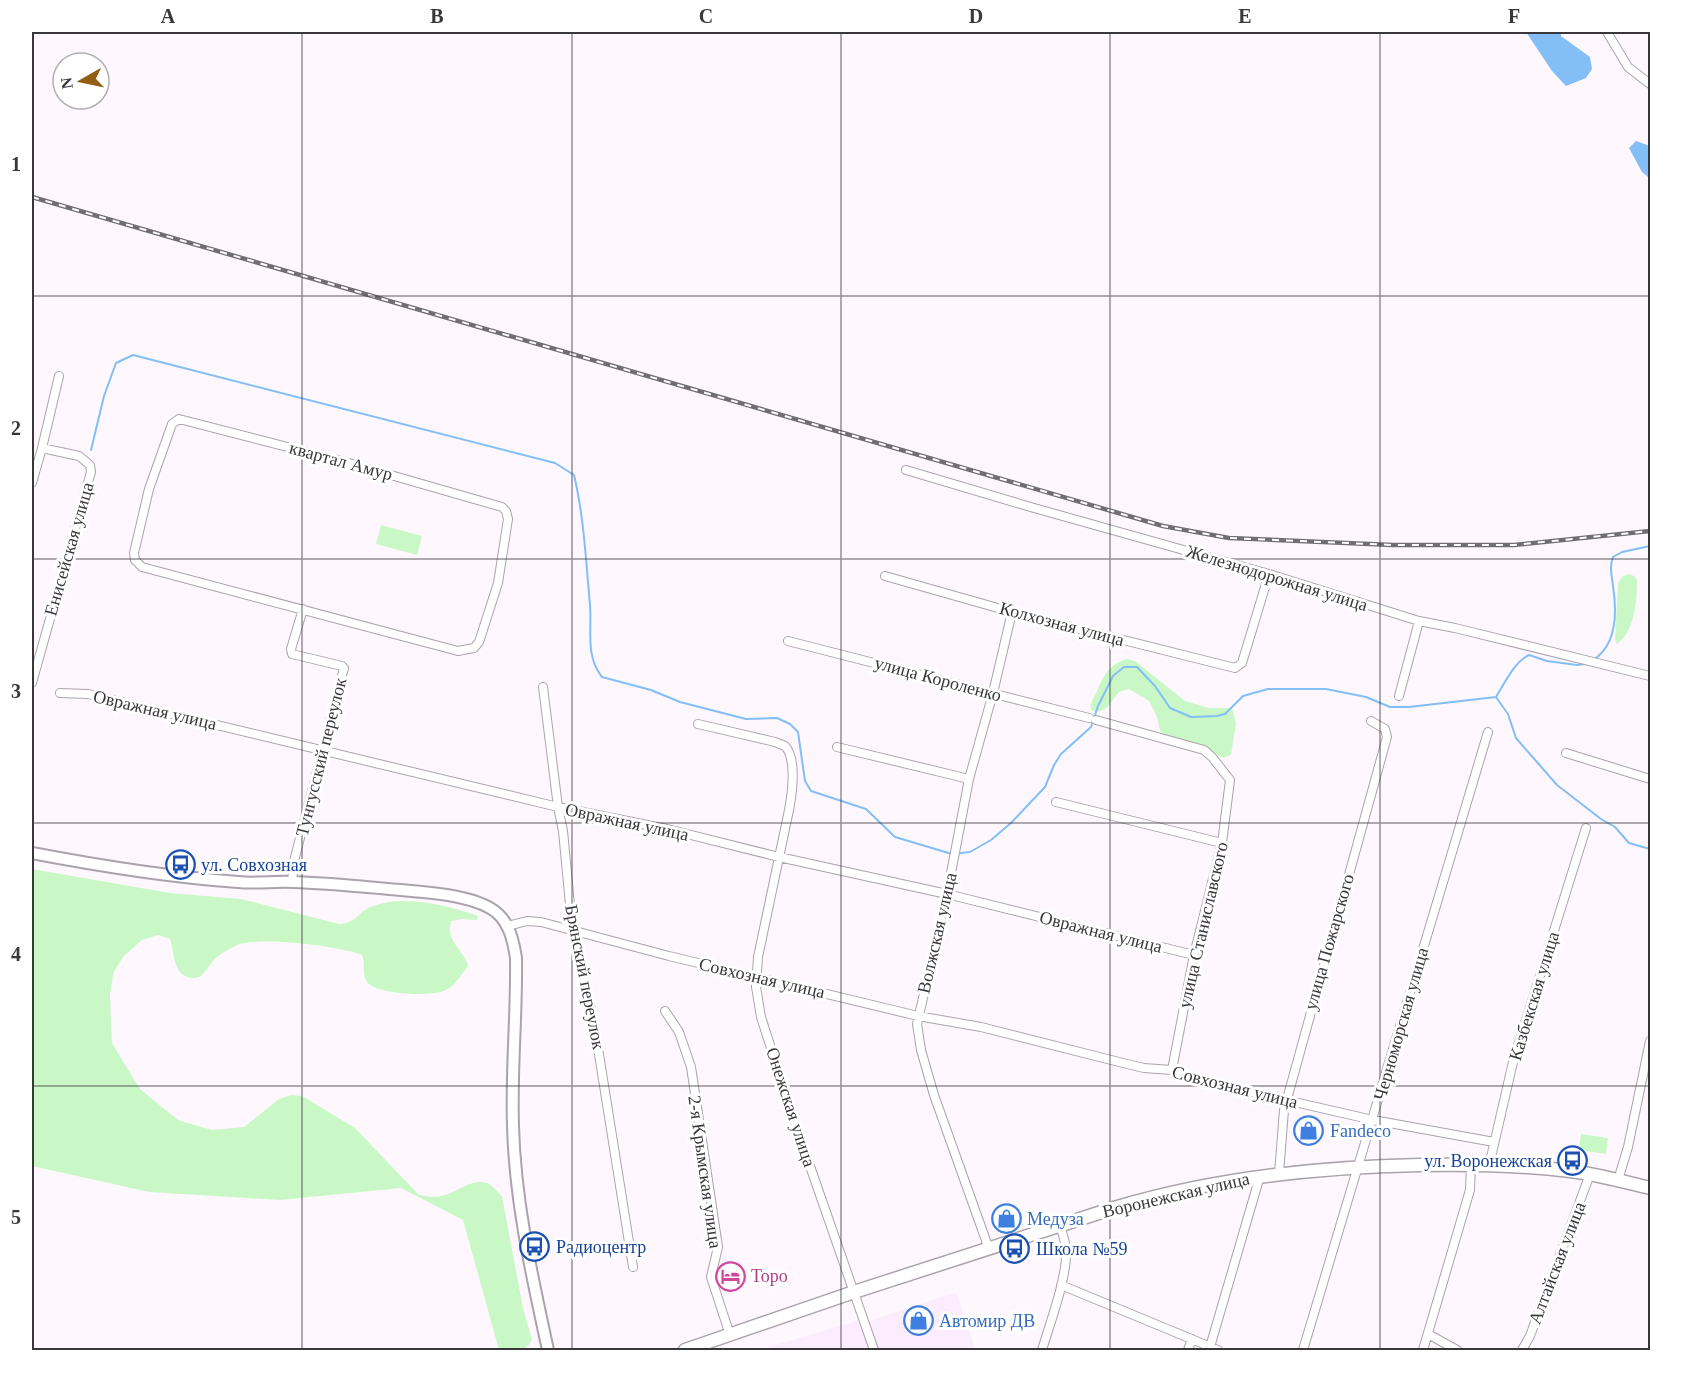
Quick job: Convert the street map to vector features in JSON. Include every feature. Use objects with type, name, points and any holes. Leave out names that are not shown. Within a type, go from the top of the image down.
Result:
[{"type":"highway","name":"Воронежская улица","points":[[685,1350],[1060,1225],[1157,1196],[1260,1176],[1357,1166],[1471,1164],[1570,1171],[1650,1188]]},
{"type":"main road","points":[[32,853],[120,870],[241,883],[292,882],[435,893],[487,906],[496,912],[508,926],[516,958],[513,1126],[518,1194],[526,1247],[548,1350]]},
{"type":"street","points":[[1607,32],[1628,67],[1650,84]]},
{"type":"street","points":[[32,483],[59,376]]},
{"type":"street","name":"квартал Амур","points":[[176,420],[185,420],[342,461],[499,505],[506,511],[508,519],[498,583],[479,642],[474,648],[458,651],[303,609],[142,567],[135,560],[134,553],[149,489],[172,424],[176,420]]},
{"type":"street","name":"Енисейская улица","points":[[32,683],[91,472],[90,465],[79,456],[42,448]]},
{"type":"street","name":"Железнодорожная улица","points":[[906,470],[1269,574],[1419,621],[1650,676]]},
{"type":"street","name":"Колхозная улица","points":[[885,576],[1012,612],[1229,668],[1239,667],[1269,574]]},
{"type":"street","name":"Тунгусский переулок","points":[[292,882],[294,861],[344,668],[292,654],[291,649],[303,609]]},
{"type":"street","name":"Волжская улица","points":[[989,1249],[934,1095],[918,1035],[918,1016],[947,894],[969,779],[1012,612]]},
{"type":"street","points":[[1400,696],[1419,621]]},
{"type":"street","name":"улица Короленко","points":[[788,641],[1203,750],[1212,757],[1230,780]]},
{"type":"street","name":"Брянский переулок","points":[[543,687],[574,932],[594,1023],[633,1267]]},
{"type":"street","name":"Овражная улица","points":[[60,693],[88,694],[558,807],[668,829],[779,857],[947,894],[1194,955]]},
{"type":"street","name":"улица Пожарского","points":[[1279,1174],[1281,1127],[1286,1100],[1387,737],[1385,729],[1371,721]]},
{"type":"street","name":"Онежская улица","points":[[698,724],[775,742],[785,746],[792,758],[792,792],[758,957],[756,976],[758,1000],[761,1017],[803,1145],[874,1350]]},
{"type":"street","name":"Черноморская улица","points":[[1303,1350],[1488,732]]},
{"type":"street","points":[[837,747],[969,779]]},
{"type":"street","points":[[1566,753],[1650,779]]},
{"type":"street","name":"улица Станиславского","points":[[1172,1070],[1194,955],[1222,843],[1230,780]]},
{"type":"street","points":[[1056,802],[1222,843]]},
{"type":"street","name":"Казбекская улица","points":[[1489,1166],[1513,1062],[1587,828]]},
{"type":"street","name":"Совхозная улица","points":[[508,926],[527,921],[541,922],[918,1016],[981,1027],[1134,1066],[1172,1070],[1194,1079],[1373,1120],[1494,1142]]},
{"type":"street","name":"2-я Крымская улица","points":[[665,1011],[680,1032],[691,1067],[718,1247],[711,1277],[730,1335]]},
{"type":"street","points":[[1618,1180],[1648,1065],[1650,1041]]},
{"type":"street","points":[[1423,1350],[1470,1190],[1471,1164]]},
{"type":"street","name":"Алтайская улица","points":[[1522,1350],[1530,1336],[1590,1174]]},
{"type":"street","points":[[1209,1347],[1260,1176]]},
{"type":"street","points":[[1042,1350],[1061,1285],[1066,1256],[1060,1225]]},
{"type":"street","points":[[1061,1285],[1218,1350]]},
{"type":"street","points":[[1428,1334],[1457,1350]]},
{"type":"street","points":[[1188,1350],[1192,1339]]},
{"type":"shaded area","name":"Автомир ДВ","points":[[956,1292],[976,1350],[758,1350],[857,1321],[870,1321]]},
{"type":"green space","points":[[381,525],[422,536],[417,555],[376,544]]},
{"type":"green space","points":[[1629,574],[1637,580],[1634,615],[1628,631],[1617,644],[1615,640],[1618,583],[1623,576]]},
{"type":"green space","points":[[1127,659],[1135,661],[1185,701],[1209,708],[1232,708],[1236,723],[1231,755],[1223,758],[1200,745],[1166,736],[1160,731],[1157,717],[1149,701],[1129,689],[1119,692],[1101,711],[1091,710],[1092,700],[1105,675],[1111,667]]},
{"type":"green space","points":[[32,869],[170,893],[241,899],[339,924],[353,920],[371,907],[397,901],[425,902],[478,916],[477,920],[451,921],[453,940],[468,966],[449,988],[429,994],[405,994],[373,986],[365,979],[362,955],[318,946],[281,942],[248,942],[237,945],[217,957],[201,976],[191,978],[178,969],[170,939],[158,935],[142,940],[124,956],[114,971],[110,994],[112,1043],[140,1089],[178,1120],[212,1130],[244,1127],[279,1099],[291,1095],[302,1096],[355,1128],[418,1194],[429,1197],[439,1196],[471,1183],[491,1185],[502,1196],[523,1308],[532,1340],[529,1344],[518,1350],[499,1350],[463,1220],[401,1188],[280,1200],[149,1192],[32,1166]]},
{"type":"green space","points":[[1581,1134],[1608,1138],[1606,1154],[1579,1150]]},
{"type":"water","points":[[1526,32],[1561,32],[1561,36],[1590,57],[1592,69],[1586,78],[1566,86],[1552,71]]},
{"type":"water","points":[[1636,141],[1650,146],[1650,176],[1648,177],[1642,172],[1629,148]]},
{"type":"waterway","points":[[91,450],[104,396],[116,363],[133,355],[555,463],[574,475],[584,540],[590,605],[591,651],[602,677],[651,690],[680,702],[746,719],[777,718],[790,724],[798,732],[805,781],[811,791],[866,809],[895,837],[952,854],[970,852],[991,840],[1011,823],[1045,787],[1061,754],[1091,727],[1098,706],[1113,676],[1124,667],[1137,667],[1155,686],[1170,708],[1191,717],[1225,714],[1243,696],[1268,689],[1326,689],[1366,697],[1390,707],[1496,697],[1515,667],[1529,655],[1547,661],[1585,664]]},
{"type":"waterway","points":[[1593,660],[1607,646],[1614,627],[1615,606],[1611,568],[1613,557],[1622,552],[1650,546]]},
{"type":"waterway","points":[[1496,697],[1508,714],[1516,738],[1557,785],[1615,827],[1629,843],[1650,849]]},
{"type":"railway","points":[[32,197],[1163,526],[1229,538],[1393,545],[1514,545],[1650,531]]},
{"type":"place","name":"ул. Совхозная","points":[[180,865]]},
{"type":"place","name":"Fandeco","points":[[1309,1131]]},
{"type":"place","name":"ул. Воронежская","points":[[1573,1161]]},
{"type":"place","name":"Медуза","points":[[1006,1219]]},
{"type":"place","name":"Радиоцентр","points":[[535,1247]]},
{"type":"place","name":"Школа №59","points":[[1015,1249]]},
{"type":"place","name":"Торо","points":[[730,1276]]},
{"type":"place","name":"Автомир ДВ","points":[[918,1321]]}]
